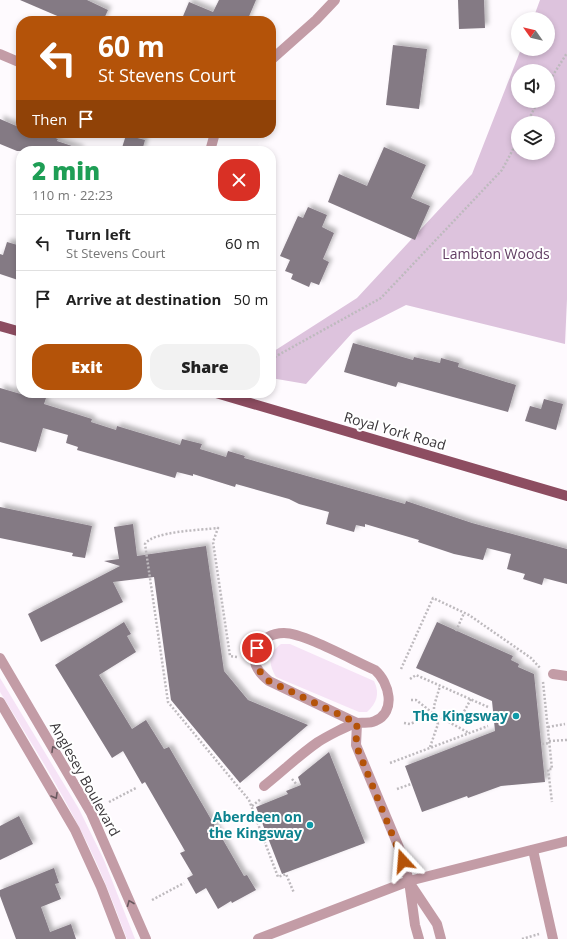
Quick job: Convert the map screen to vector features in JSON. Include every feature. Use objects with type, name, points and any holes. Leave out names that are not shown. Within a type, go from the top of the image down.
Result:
[{"type":"main road","points":[[0,326],[16,331]]},
{"type":"main road","name":"Royal York Road","points":[[240,398],[567,496]]},
{"type":"street","points":[[276,56],[316,20],[335,0]]},
{"type":"street","points":[[0,54],[16,61]]},
{"type":"street","points":[[264,786],[319,741],[357,723],[376,721],[383,715],[388,706],[388,697],[387,686],[383,677],[375,670],[298,635],[284,633],[274,634],[264,639],[257,648],[254,656],[259,672],[269,681],[357,723]]},
{"type":"street","name":"Anglesey Boulevard","points":[[0,658],[91,812],[146,939]]},
{"type":"street","points":[[553,674],[567,676]]},
{"type":"street","points":[[0,702],[74,830],[101,887],[121,939]]},
{"type":"street","points":[[357,723],[356,745],[397,844],[409,881],[415,925],[419,939]]},
{"type":"street","points":[[258,939],[409,881],[567,841]]},
{"type":"street","points":[[533,850],[553,939]]},
{"type":"street","points":[[409,881],[437,924],[441,939]]},
{"type":"path","points":[[555,72],[567,53]]},
{"type":"path","points":[[276,357],[381,298],[502,170],[511,153]]},
{"type":"path","points":[[237,657],[230,656],[213,542],[218,528],[158,535],[146,542],[145,544],[168,702],[249,800],[278,877],[286,874],[294,893]]},
{"type":"path","points":[[401,668],[432,598],[464,613],[531,658],[541,670]]},
{"type":"path","points":[[456,631],[464,613]]},
{"type":"path","points":[[410,679],[416,676],[488,707]]},
{"type":"path","points":[[542,677],[552,769],[548,769],[552,802]]},
{"type":"path","points":[[430,748],[438,724],[434,714],[434,706],[440,686]]},
{"type":"path","points":[[412,700],[416,700],[434,714],[469,733]]},
{"type":"path","points":[[450,722],[460,719],[471,700]]},
{"type":"path","points":[[404,723],[410,724],[434,714]]},
{"type":"path","points":[[548,727],[565,724]]},
{"type":"path","points":[[390,763],[488,726]]},
{"type":"path","points":[[542,744],[567,740]]},
{"type":"path","points":[[397,789],[411,784]]},
{"type":"path","points":[[109,802],[136,788]]},
{"type":"path","points":[[152,900],[184,883]]},
{"type":"shaded area","points":[[281,644],[290,644],[374,681],[377,694],[373,705],[367,712],[359,712],[276,677],[271,659],[274,651]]},
{"type":"shaded area","points":[[0,678],[79,809],[104,860],[135,939],[127,939],[93,856],[71,811],[0,692]]},
{"type":"green space","name":"Lambton Woods","points":[[540,0],[567,0],[567,299],[565,344],[406,305],[353,332],[306,384],[276,379],[276,350],[357,298],[472,174],[511,75],[511,108],[555,108],[555,64],[515,64],[518,56],[555,56],[555,12],[536,12]]},
{"type":"building","points":[[20,0],[87,0],[108,10],[105,16],[57,16]]},
{"type":"building","points":[[219,0],[256,0],[249,16],[183,16],[189,2],[213,12]]},
{"type":"building","points":[[458,0],[484,0],[485,28],[459,29]]},
{"type":"building","points":[[393,45],[427,49],[419,109],[386,105]]},
{"type":"building","points":[[0,119],[16,126],[16,138],[56,138],[58,139],[57,141],[72,146],[16,146],[16,151],[0,144]]},
{"type":"building","points":[[125,138],[137,138],[145,140],[143,146],[123,146]]},
{"type":"building","points":[[384,147],[426,165],[411,198],[430,206],[415,240],[328,202],[339,174],[367,186]]},
{"type":"building","points":[[308,207],[327,215],[322,227],[334,233],[323,259],[329,262],[319,285],[311,282],[309,287],[291,279],[293,274],[285,271],[290,260],[280,256],[298,216],[303,218]]},
{"type":"building","points":[[7,242],[16,245],[16,279],[0,274],[0,254],[3,255]]},
{"type":"building","points":[[353,343],[413,360],[414,357],[440,363],[441,358],[459,363],[458,367],[516,385],[508,412],[398,382],[396,387],[344,372]]},
{"type":"building","points":[[0,388],[16,393],[16,398],[46,398],[44,404],[92,419],[91,422],[116,430],[117,426],[180,445],[182,439],[202,444],[200,449],[226,457],[228,451],[245,456],[244,458],[405,504],[406,501],[472,523],[567,549],[567,584],[544,578],[542,585],[523,579],[525,574],[507,569],[511,554],[487,548],[483,560],[454,554],[418,542],[419,540],[365,524],[365,527],[356,525],[354,532],[326,524],[329,512],[236,484],[235,487],[193,474],[193,476],[177,472],[175,478],[77,450],[78,447],[66,443],[68,435],[43,428],[36,452],[0,442]]},
{"type":"building","points":[[544,399],[563,404],[556,430],[525,421],[530,406],[541,409]]},
{"type":"building","points":[[0,507],[92,526],[85,558],[72,556],[73,553],[0,538]]},
{"type":"building","points":[[133,524],[137,556],[206,546],[224,671],[248,700],[308,725],[240,783],[171,700],[154,577],[113,582],[123,602],[41,642],[28,614],[120,566],[104,561],[119,559],[114,527]]},
{"type":"building","points":[[124,622],[131,634],[127,636],[136,652],[99,675],[132,729],[146,720],[164,749],[169,747],[244,876],[247,875],[256,890],[232,903],[231,901],[218,909],[206,888],[196,894],[187,878],[193,875],[180,853],[185,851],[145,782],[142,784],[123,751],[112,758],[55,665]]},
{"type":"building","name":"The Kingsway","points":[[437,622],[513,656],[511,660],[519,664],[518,667],[534,674],[545,782],[501,786],[422,812],[405,766],[495,731],[492,701],[416,668]]},
{"type":"building","name":"Aberdeen on the Kingsway","points":[[329,752],[365,843],[282,874],[256,807],[288,794],[286,791],[301,785],[298,777]]},
{"type":"building","points":[[19,816],[33,844],[0,860],[0,826]]},
{"type":"building","points":[[54,868],[59,883],[55,884],[61,899],[41,907],[50,932],[71,924],[76,939],[16,939],[0,896],[0,890]]},
{"type":"place","name":"The Kingsway","points":[[516,716]]},
{"type":"place","name":"Aberdeen on the Kingsway","points":[[310,825]]},
{"type":"route","points":[[257,648],[254,656],[255,664],[259,672],[269,681],[357,723],[356,745],[403,861]]}]
